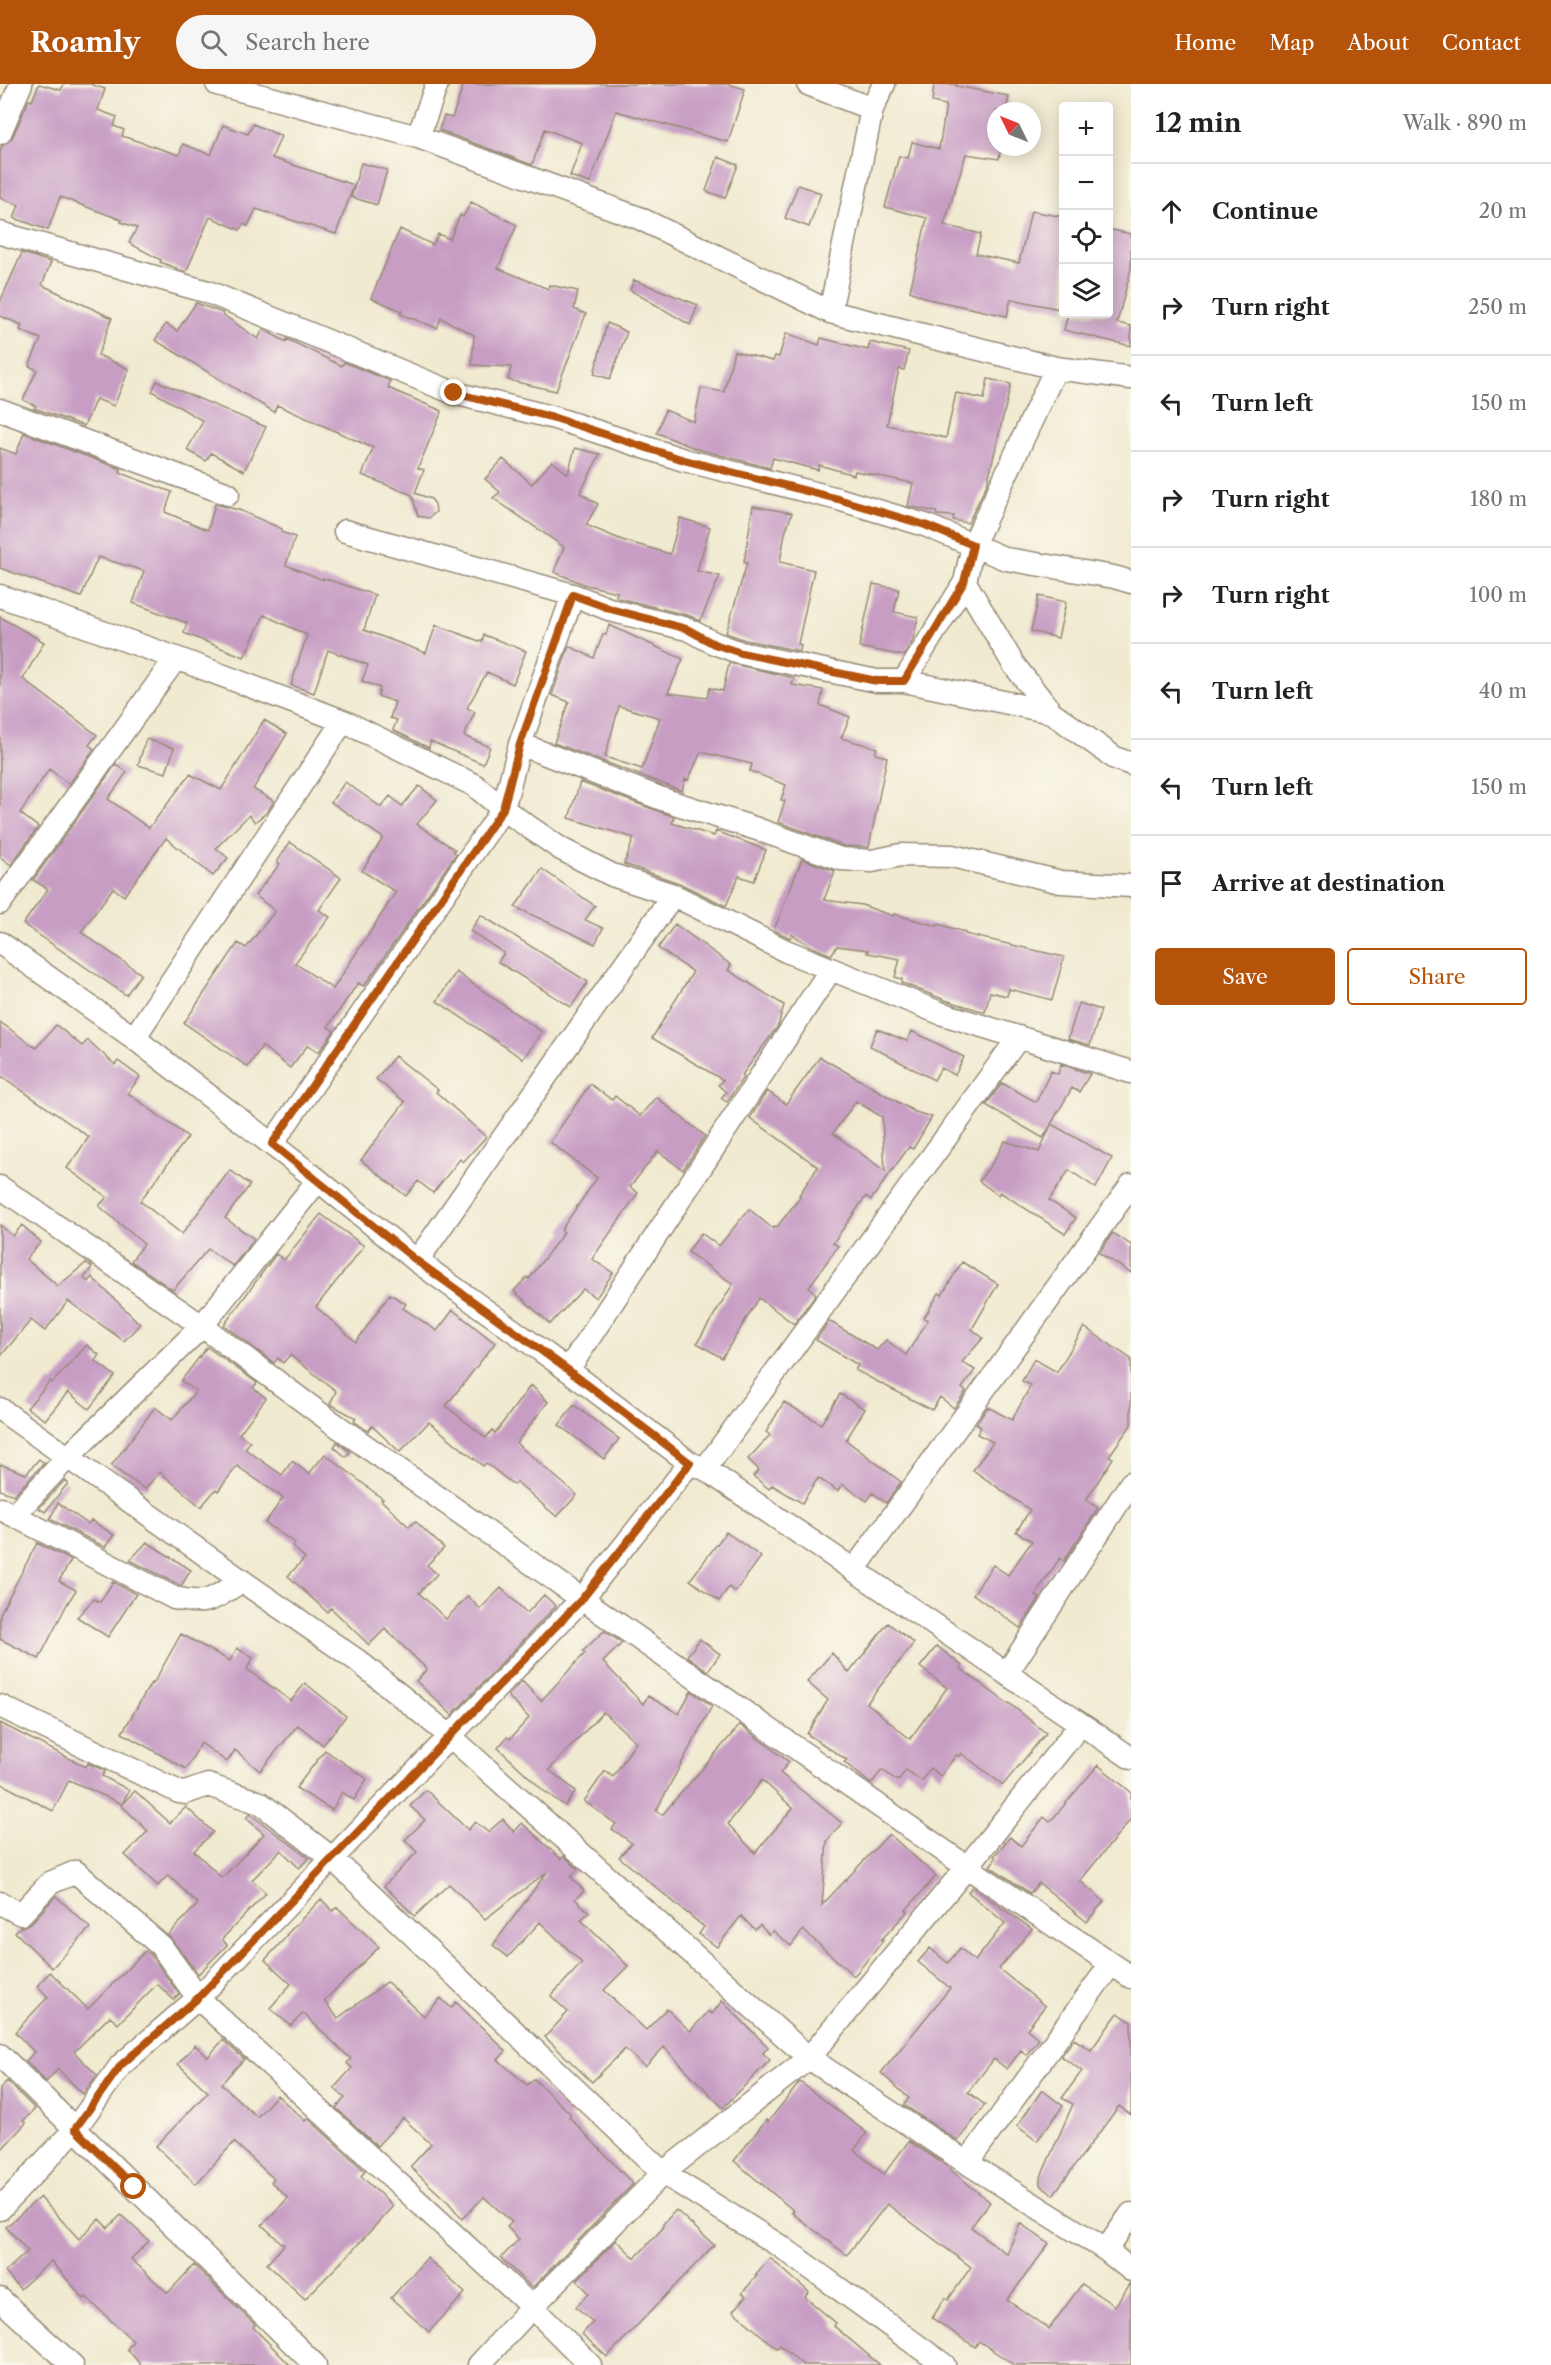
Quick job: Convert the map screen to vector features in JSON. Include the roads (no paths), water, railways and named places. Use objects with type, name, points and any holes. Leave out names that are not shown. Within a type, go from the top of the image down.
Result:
[{"type":"street","points":[[0,133],[21,84]]},
{"type":"street","points":[[217,84],[418,137],[639,218],[831,312],[1056,369],[1131,378]]},
{"type":"street","points":[[418,137],[437,84]]},
{"type":"street","points":[[808,84],[872,109]]},
{"type":"street","points":[[831,312],[872,109],[884,84]]},
{"type":"street","points":[[0,233],[208,292],[454,393],[555,418],[684,460],[848,502],[925,525],[1006,559],[1114,577],[1131,582]]},
{"type":"street","points":[[904,681],[964,582],[973,545],[1056,369]]},
{"type":"street","points":[[0,410],[228,494]]},
{"type":"street","points":[[345,531],[573,595],[614,610],[687,629],[714,644],[741,653],[877,681],[904,681],[1051,712]]},
{"type":"street","points":[[964,582],[1014,665],[1051,712],[1115,758],[1131,764]]},
{"type":"street","points":[[272,1144],[503,809],[520,744],[573,595]]},
{"type":"street","points":[[0,596],[176,658],[343,722],[474,785],[503,809],[561,849],[612,875],[673,895],[786,951],[940,1013],[1131,1072]]},
{"type":"street","points":[[0,903],[176,658]]},
{"type":"street","points":[[134,1038],[343,722]]},
{"type":"street","points":[[520,744],[662,799],[841,859],[872,861],[902,855],[952,856],[1061,882],[1131,886]]},
{"type":"street","points":[[417,1261],[673,895]]},
{"type":"street","points":[[0,943],[134,1038],[318,1180],[417,1261],[697,1466],[1007,1672],[1080,1725],[1131,1758]]},
{"type":"street","points":[[568,1370],[831,969]]},
{"type":"street","points":[[0,2209],[75,2129],[121,2065],[198,1998],[582,1599],[697,1466],[1019,1037]]},
{"type":"street","points":[[242,1581],[209,1601],[191,1602],[174,1598],[7,1512],[68,1457],[202,1326],[318,1180]]},
{"type":"street","points":[[854,1570],[1131,1185]]},
{"type":"street","points":[[0,1186],[202,1326],[326,1418],[582,1599],[967,1867],[1131,1977]]},
{"type":"street","points":[[0,1409],[358,1661],[451,1737],[809,2058],[967,2163],[1106,2250],[1131,2270]]},
{"type":"street","points":[[1007,1672],[1131,1483]]},
{"type":"street","points":[[0,1706],[179,1792],[185,1793],[208,1785],[260,1803],[333,1859],[663,2174],[783,2248],[944,2365]]},
{"type":"street","points":[[479,2365],[532,2307],[663,2174],[809,2058],[967,1867],[1080,1725]]},
{"type":"street","points":[[0,1903],[21,1914],[50,1883],[76,1872],[161,1946],[198,1998],[532,2307],[590,2365]]},
{"type":"street","points":[[967,2163],[1111,1964]]},
{"type":"street","points":[[0,2055],[315,2365]]},
{"type":"street","points":[[1106,2250],[1131,2214]]},
{"type":"street","points":[[0,2299],[72,2365]]}]
